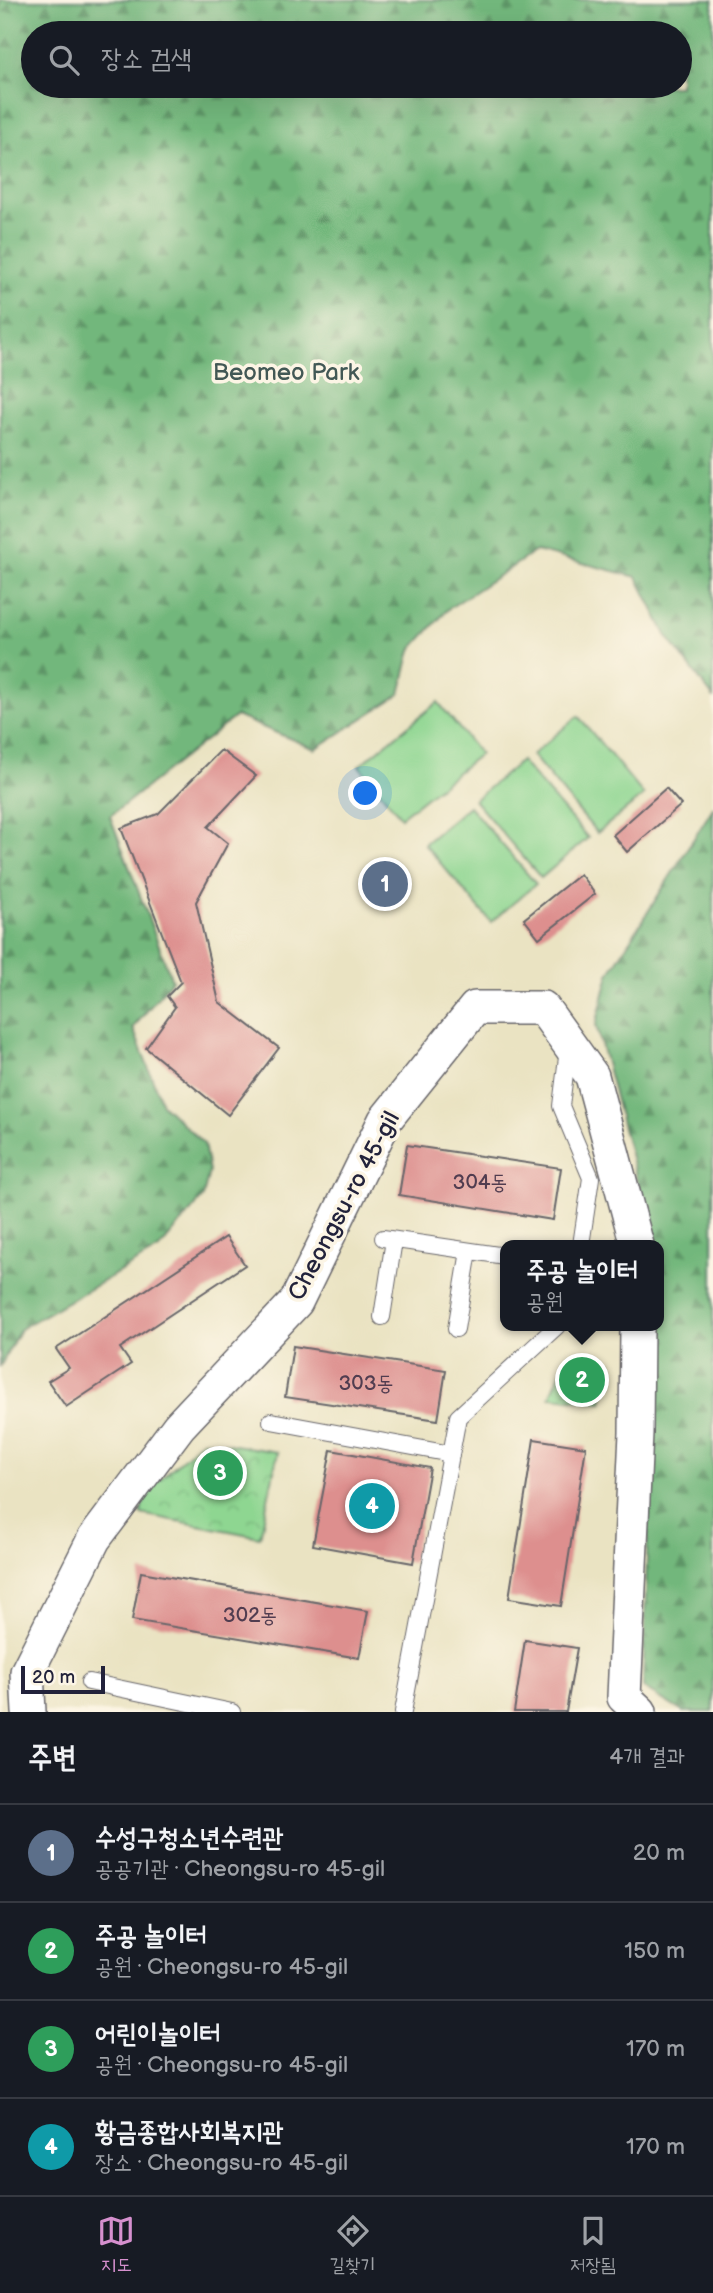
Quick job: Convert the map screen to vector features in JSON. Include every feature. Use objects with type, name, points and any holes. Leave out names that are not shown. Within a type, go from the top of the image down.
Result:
[{"type":"street","name":"Cheongsu-ro 45-gil","points":[[29,1712],[27,1672],[94,1539],[179,1426],[296,1302],[385,1120],[475,1009],[543,1007],[592,1076],[636,1240]]},
{"type":"street","points":[[637,1331],[636,1433],[624,1697],[640,1712]]},
{"type":"lane","points":[[568,1043],[561,1106],[591,1178],[582,1240]]},
{"type":"lane","points":[[382,1317],[389,1239],[500,1255]]},
{"type":"lane","points":[[456,1329],[469,1251]]},
{"type":"lane","points":[[403,1712],[458,1417],[552,1331]]},
{"type":"lane","points":[[271,1421],[451,1454]]},
{"type":"lane","points":[[89,1682],[232,1712]]},
{"type":"green space","name":"Beomeo Park","points":[[0,0],[713,0],[713,697],[666,635],[637,577],[536,551],[448,609],[411,650],[400,694],[315,749],[236,716],[110,816],[172,980],[133,1028],[162,1104],[204,1144],[209,1171],[203,1197],[159,1249],[20,1329],[0,1367]]},
{"type":"green space","points":[[438,702],[480,754],[401,817],[359,766]]},
{"type":"green space","points":[[578,716],[644,795],[597,833],[532,755]]},
{"type":"green space","points":[[521,761],[588,838],[541,878],[474,800]]},
{"type":"green space","points":[[469,806],[536,884],[491,922],[424,844]]},
{"type":"green space","points":[[713,808],[713,1712],[683,1712],[643,1688],[654,1331],[664,1331],[664,1240],[653,1240],[596,1025],[609,974]]},
{"type":"green space","points":[[568,1355],[611,1362],[602,1402],[550,1397]]},
{"type":"green space","points":[[203,1440],[278,1452],[260,1537],[141,1514],[144,1494]]},
{"type":"building","points":[[221,750],[256,776],[208,827],[228,843],[196,902],[219,1002],[279,1048],[228,1115],[146,1048],[175,1007],[167,996],[181,982],[121,828],[158,814]]},
{"type":"building","points":[[666,788],[681,805],[627,852],[613,835]]},
{"type":"building","points":[[580,874],[595,894],[539,938],[524,919]]},
{"type":"building","points":[[407,1145],[561,1168],[553,1220],[399,1195]]},
{"type":"building","points":[[226,1237],[245,1265],[120,1348],[131,1364],[66,1407],[48,1381],[69,1368],[56,1349]]},
{"type":"building","points":[[293,1346],[446,1370],[438,1420],[285,1397]]},
{"type":"building","points":[[534,1439],[586,1447],[561,1606],[509,1598]]},
{"type":"building","points":[[331,1450],[430,1468],[413,1563],[313,1545]]},
{"type":"building","points":[[141,1572],[368,1611],[359,1658],[132,1620]]},
{"type":"building","points":[[525,1640],[577,1648],[566,1712],[514,1712]]},
{"type":"place","name":"수성구청소년수련관","points":[[385,884]]},
{"type":"place","name":"주공 놀이터","points":[[582,1380]]},
{"type":"place","name":"어린이놀이터","points":[[220,1473]]},
{"type":"place","name":"황금종합사회복지관","points":[[372,1506]]}]
